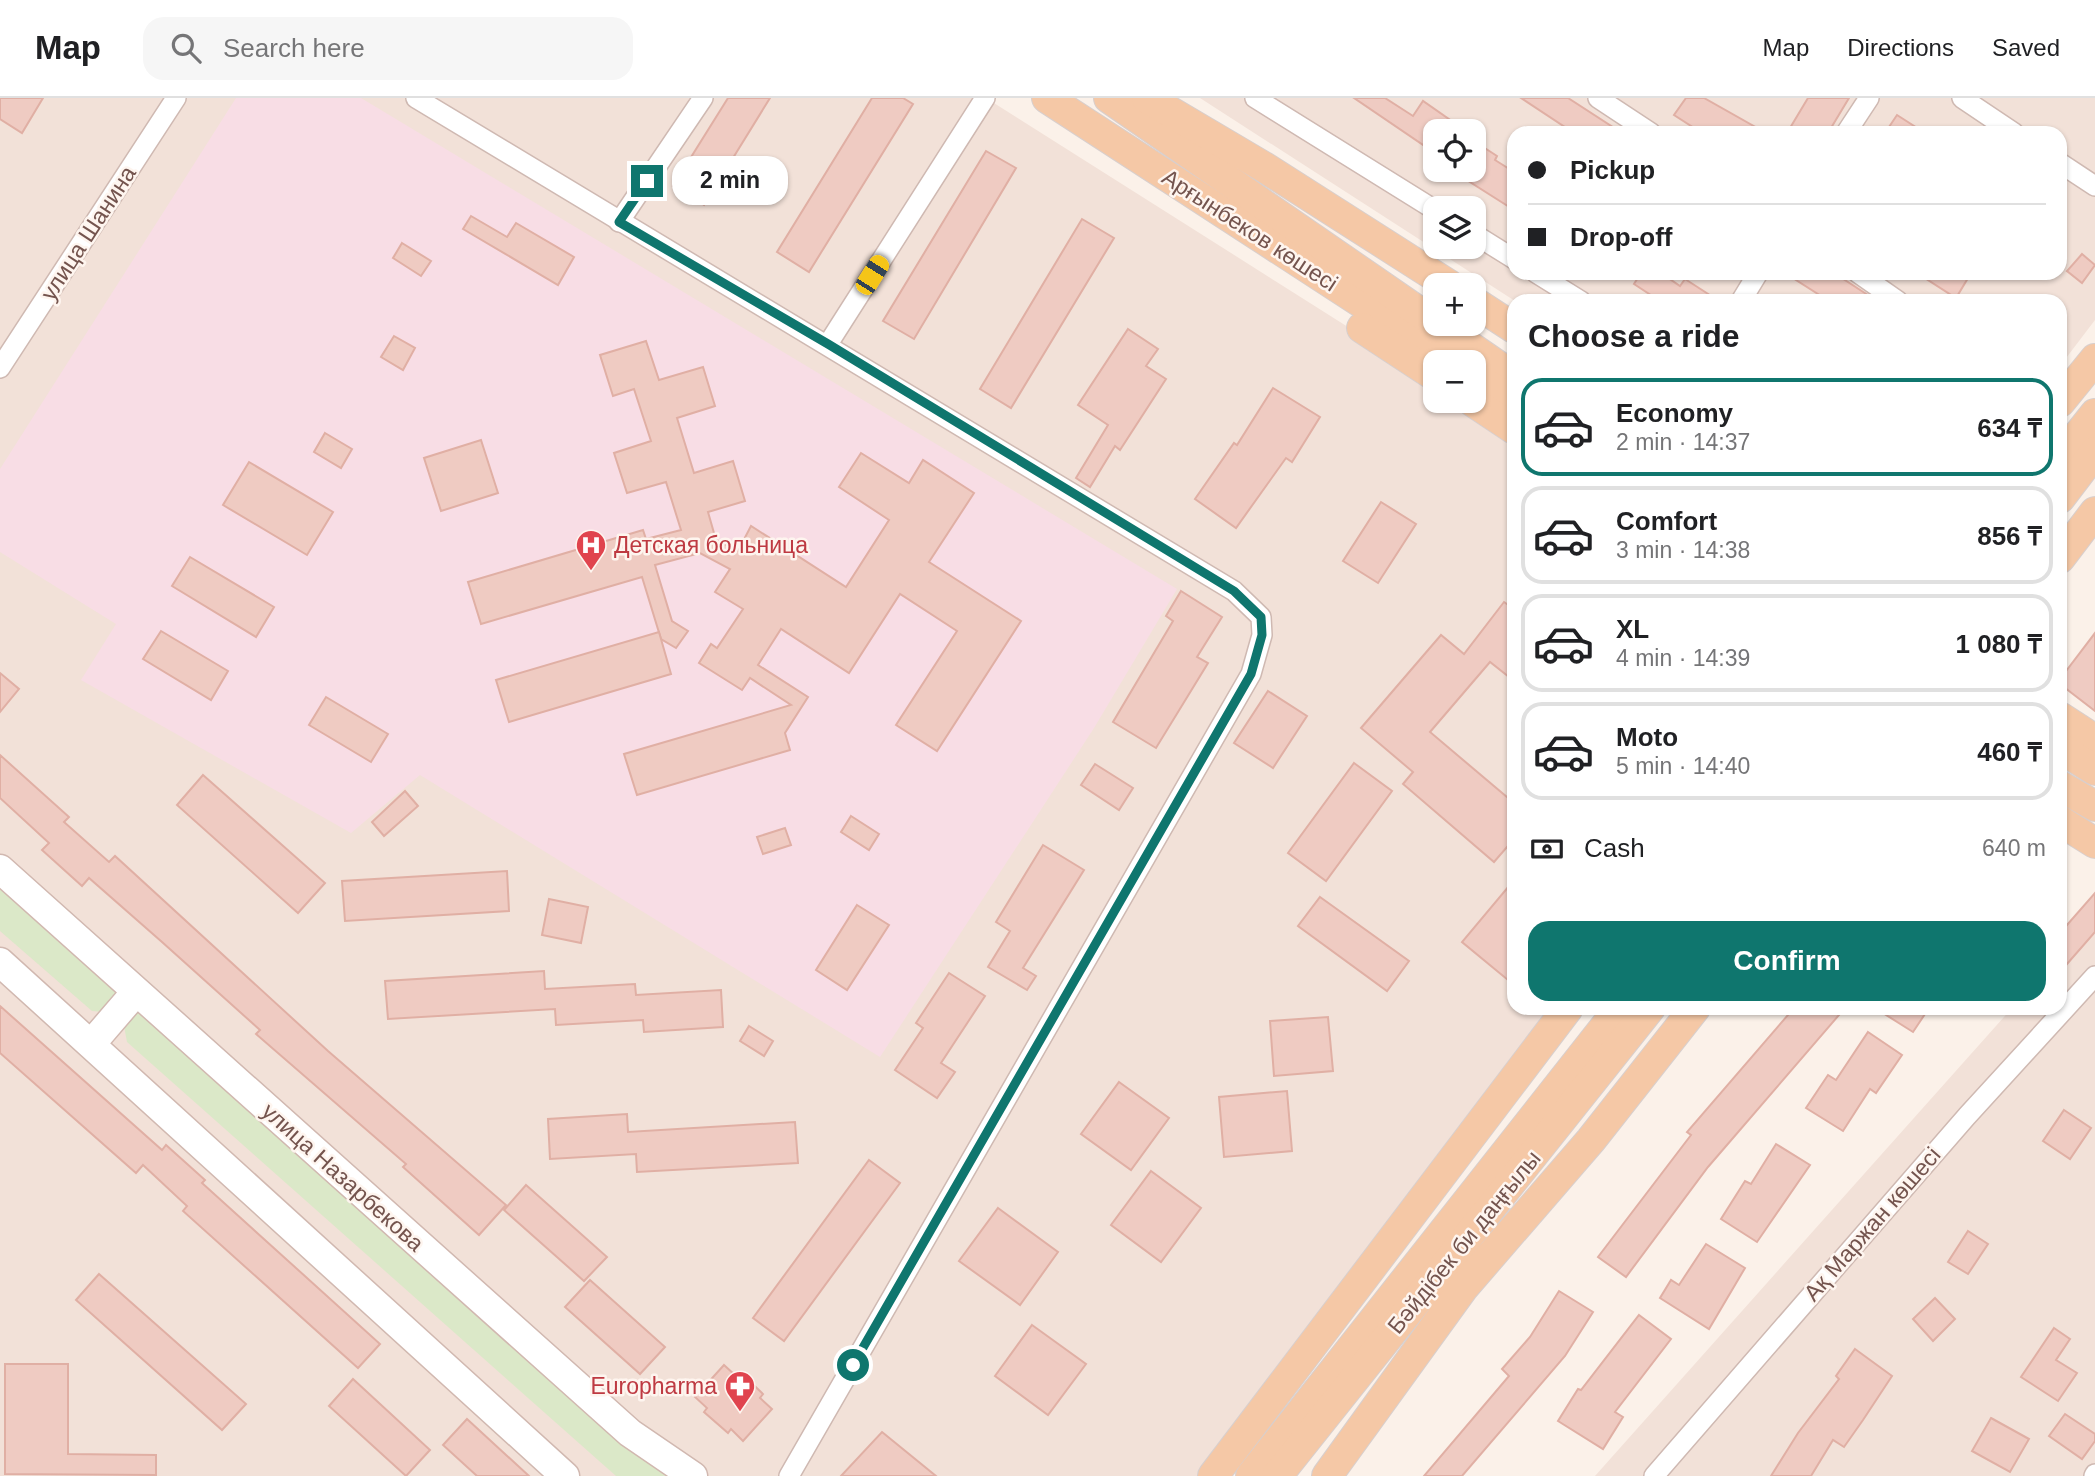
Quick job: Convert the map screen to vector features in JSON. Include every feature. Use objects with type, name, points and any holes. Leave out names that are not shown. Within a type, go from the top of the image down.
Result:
[{"type":"main road","name":"Арғынбеков көшесі","points":[[1048,98],[1435,350]]},
{"type":"main road","points":[[1048,98],[1094,141],[1172,201],[1423,368]]},
{"type":"main road","name":"Арғынбеков көшесі","points":[[1109,98],[1423,314]]},
{"type":"main road","points":[[1147,98],[1264,167],[1430,273]]},
{"type":"main road","points":[[1486,310],[1507,323]]},
{"type":"main road","name":"Арғынбеков көшесі","points":[[1455,336],[1507,372]]},
{"type":"main road","points":[[2067,393],[2095,359]]},
{"type":"main road","points":[[1486,384],[1507,397]]},
{"type":"main road","points":[[1486,410],[1507,424]]},
{"type":"main road","points":[[2067,449],[2095,414]]},
{"type":"main road","points":[[2067,489],[2095,452]]},
{"type":"main road","points":[[2067,549],[2095,512]]},
{"type":"main road","points":[[2067,722],[2095,740]]},
{"type":"main road","points":[[2067,752],[2095,770]]},
{"type":"main road","points":[[2067,790],[2095,806]]},
{"type":"main road","points":[[2067,826],[2095,844]]},
{"type":"main road","points":[[1213,1476],[1563,1015]]},
{"type":"main road","name":"Бәйдібек би даңғылы","points":[[1251,1476],[1614,1015]]},
{"type":"main road","name":"Бәйдібек би даңғылы","points":[[1277,1476],[1644,1015]]},
{"type":"main road","points":[[1327,1476],[1463,1288],[1591,1140],[1689,1015]]},
{"type":"street","name":"улица Шанина","points":[[0,369],[176,98]]},
{"type":"street","points":[[416,98],[1234,591],[1261,617],[1262,635],[1251,674],[789,1476]]},
{"type":"street","points":[[619,222],[703,98]]},
{"type":"street","points":[[828,344],[985,98]]},
{"type":"street","points":[[1255,98],[1423,203]]},
{"type":"street","points":[[1598,98],[1640,126]]},
{"type":"street","points":[[1851,126],[1869,98]]},
{"type":"street","points":[[1962,98],[2004,126]]},
{"type":"street","points":[[2067,168],[2095,187]]},
{"type":"street","points":[[1486,242],[1507,255]]},
{"type":"street","points":[[1547,280],[1570,294]]},
{"type":"street","points":[[1868,280],[1888,294]]},
{"type":"street","name":"улица Назарбекова","points":[[0,869],[135,993],[630,1433],[693,1476]]},
{"type":"street","points":[[0,962],[565,1476]]},
{"type":"street","name":"Ақ Маржан көшесі","points":[[2067,1006],[2095,976]]},
{"type":"street","points":[[92,1044],[135,993]]},
{"type":"street","name":"Ақ Маржан көшесі","points":[[1654,1476],[1967,1115],[2059,1015]]},
{"type":"shaded area","points":[[0,98],[986,98],[1423,374],[1423,413],[1483,413],[1507,428],[1507,1015],[1574,1015],[1205,1476],[0,1476]]},
{"type":"shaded area","name":"Детская больница","points":[[236,98],[361,98],[1177,589],[1094,728],[880,1057],[420,775],[351,833],[81,680],[116,624],[0,552],[0,469]]},
{"type":"shaded area","points":[[1200,98],[2095,98],[2095,320],[2067,357],[2067,294],[1507,296],[1486,282],[1486,273],[1472,273],[1450,259],[1486,259],[1486,196],[1423,196],[1423,242]]},
{"type":"shaded area","points":[[2095,915],[2095,1476],[1595,1476],[2006,1015],[2067,1015],[2067,947]]},
{"type":"green space","points":[[0,859],[128,986],[104,1012],[92,1011],[0,931]]},
{"type":"green space","points":[[145,1006],[690,1476],[616,1476],[127,1042],[124,1026]]},
{"type":"building","points":[[0,98],[43,98],[22,133],[0,119]]},
{"type":"building","points":[[728,98],[770,98],[704,205],[673,186]]},
{"type":"building","points":[[872,98],[903,98],[913,104],[809,272],[777,252]]},
{"type":"building","points":[[1354,98],[1385,98],[1413,116],[1423,101],[1449,119],[1423,119],[1423,145]]},
{"type":"building","points":[[1521,98],[1568,98],[1611,126],[1563,126]]},
{"type":"building","points":[[1686,98],[1704,98],[1754,126],[1691,126],[1674,115]]},
{"type":"building","points":[[1808,98],[1849,98],[1832,126],[1791,126]]},
{"type":"building","points":[[1897,115],[1914,126],[1890,126]]},
{"type":"building","points":[[1486,149],[1497,156],[1495,160],[1507,168],[1507,206],[1470,182],[1486,182]]},
{"type":"building","points":[[986,151],[1016,168],[914,339],[883,321]]},
{"type":"building","points":[[471,216],[507,237],[516,223],[574,257],[558,285],[463,229]]},
{"type":"building","points":[[1082,219],[1114,238],[1011,408],[980,389]]},
{"type":"building","points":[[402,243],[431,261],[421,276],[393,258]]},
{"type":"building","points":[[2082,254],[2095,265],[2082,283],[2067,271]]},
{"type":"building","points":[[1637,280],[1671,280],[1680,286],[1687,280],[1708,294],[1649,294],[1634,284]]},
{"type":"building","points":[[1796,280],[1845,280],[1866,294],[1818,294]]},
{"type":"building","points":[[1928,280],[1967,280],[1958,294],[1950,294]]},
{"type":"building","points":[[1128,329],[1158,349],[1146,366],[1166,379],[1120,450],[1115,446],[1090,487],[1076,478],[1108,425],[1078,405]]},
{"type":"building","points":[[394,336],[415,348],[403,370],[381,357]]},
{"type":"building","points":[[646,341],[659,380],[703,367],[715,406],[677,418],[694,473],[733,461],[745,501],[708,512],[716,540],[738,551],[751,526],[846,587],[889,520],[839,487],[861,453],[909,483],[923,460],[974,493],[929,562],[1021,621],[937,751],[896,725],[957,631],[900,594],[849,673],[781,629],[758,665],[808,697],[785,733],[790,750],[637,795],[624,754],[791,705],[750,678],[742,690],[699,663],[711,644],[717,648],[743,609],[715,592],[730,569],[700,553],[655,565],[672,621],[688,631],[676,648],[661,639],[642,577],[481,624],[468,582],[643,530],[646,539],[681,530],[666,482],[627,493],[614,453],[651,441],[634,389],[613,396],[600,355]]},
{"type":"building","points":[[1273,388],[1320,417],[1292,462],[1286,458],[1236,528],[1195,499],[1234,443],[1237,445]]},
{"type":"building","points":[[325,433],[352,449],[341,468],[314,452]]},
{"type":"building","points":[[481,440],[498,493],[441,511],[424,458]]},
{"type":"building","points":[[249,462],[333,512],[307,555],[223,505]]},
{"type":"building","points":[[1381,502],[1416,524],[1378,583],[1343,561]]},
{"type":"building","points":[[190,557],[274,607],[256,637],[172,586]]},
{"type":"building","points":[[1181,591],[1222,617],[1197,657],[1208,663],[1156,748],[1113,722],[1173,621],[1166,616]]},
{"type":"building","points":[[1504,602],[1507,604],[1507,675],[1490,662],[1430,732],[1507,797],[1507,847],[1494,862],[1403,784],[1413,772],[1361,728],[1441,635],[1464,654]]},
{"type":"building","points":[[161,631],[228,671],[211,700],[143,659]]},
{"type":"building","points":[[659,632],[671,674],[509,722],[496,680]]},
{"type":"building","points":[[2095,633],[2095,711],[2067,689],[2067,670]]},
{"type":"building","points":[[0,673],[19,689],[0,712]]},
{"type":"building","points":[[1268,691],[1307,716],[1273,768],[1234,743]]},
{"type":"building","points":[[326,697],[388,734],[371,762],[309,725]]},
{"type":"building","points":[[0,755],[69,817],[64,822],[109,862],[115,856],[328,1051],[506,1205],[479,1235],[403,1167],[406,1164],[256,1034],[260,1030],[162,942],[89,878],[82,886],[42,850],[49,843],[0,798]]},
{"type":"building","points":[[1354,763],[1392,791],[1326,881],[1288,853]]},
{"type":"building","points":[[1095,764],[1133,788],[1119,810],[1081,785]]},
{"type":"building","points":[[203,775],[325,883],[298,913],[177,805]]},
{"type":"building","points":[[405,791],[418,806],[384,836],[372,822]]},
{"type":"building","points":[[851,816],[879,834],[869,850],[841,832]]},
{"type":"building","points":[[785,828],[791,845],[763,854],[757,837]]},
{"type":"building","points":[[1043,845],[1084,870],[1023,968],[1036,976],[1027,990],[988,967],[1010,931],[996,922]]},
{"type":"building","points":[[507,871],[509,911],[345,921],[342,881]]},
{"type":"building","points":[[1507,888],[1507,979],[1462,942]]},
{"type":"building","points":[[2095,893],[2095,932],[2067,964],[2067,925]]},
{"type":"building","points":[[1320,897],[1409,961],[1387,991],[1298,926]]},
{"type":"building","points":[[549,899],[588,907],[581,943],[542,935]]},
{"type":"building","points":[[857,905],[889,925],[847,990],[816,970]]},
{"type":"building","points":[[544,971],[545,989],[635,984],[636,995],[721,990],[723,1027],[644,1032],[643,1020],[556,1025],[555,1009],[388,1019],[385,981]]},
{"type":"building","points":[[949,973],[985,996],[941,1063],[955,1072],[937,1098],[895,1070],[923,1028],[916,1023]]},
{"type":"building","points":[[0,1006],[162,1150],[166,1145],[205,1180],[202,1183],[380,1344],[358,1368],[183,1211],[187,1206],[143,1165],[136,1173],[0,1053]]},
{"type":"building","points":[[1788,1015],[1839,1015],[1708,1167],[1626,1277],[1598,1257],[1691,1135],[1687,1132]]},
{"type":"building","points":[[1886,1015],[1924,1015],[1913,1032]]},
{"type":"building","points":[[1328,1017],[1333,1071],[1274,1076],[1270,1021]]},
{"type":"building","points":[[749,1026],[773,1041],[764,1056],[740,1041]]},
{"type":"building","points":[[1868,1032],[1902,1055],[1876,1093],[1870,1089],[1843,1131],[1806,1108],[1828,1075],[1836,1080]]},
{"type":"building","points":[[1119,1082],[1169,1118],[1131,1170],[1081,1134]]},
{"type":"building","points":[[1287,1091],[1292,1151],[1224,1157],[1219,1097]]},
{"type":"building","points":[[2064,1110],[2091,1128],[2070,1159],[2043,1141]]},
{"type":"building","points":[[627,1114],[628,1132],[795,1122],[798,1163],[637,1172],[636,1154],[550,1159],[548,1119]]},
{"type":"building","points":[[1776,1144],[1810,1165],[1757,1242],[1721,1219],[1745,1181],[1751,1184]]},
{"type":"building","points":[[869,1160],[900,1183],[784,1341],[753,1318]]},
{"type":"building","points":[[1151,1171],[1201,1208],[1161,1262],[1111,1225]]},
{"type":"building","points":[[526,1185],[607,1257],[584,1281],[504,1210]]},
{"type":"building","points":[[998,1208],[1058,1252],[1020,1305],[959,1261]]},
{"type":"building","points":[[1968,1231],[1988,1244],[1968,1274],[1948,1262]]},
{"type":"building","points":[[1706,1244],[1745,1268],[1709,1329],[1660,1298],[1671,1280],[1679,1285]]},
{"type":"building","points":[[99,1274],[246,1404],[222,1430],[76,1300]]},
{"type":"building","points":[[590,1280],[665,1347],[640,1374],[565,1307]]},
{"type":"building","points":[[1559,1291],[1593,1312],[1565,1356],[1462,1476],[1424,1476],[1509,1376],[1502,1369],[1530,1337]]},
{"type":"building","points":[[1935,1298],[1955,1319],[1933,1341],[1913,1319]]},
{"type":"building","points":[[1639,1315],[1671,1339],[1615,1412],[1623,1417],[1603,1449],[1558,1421],[1578,1389],[1581,1390]]},
{"type":"building","points":[[1032,1325],[1086,1364],[1048,1415],[995,1376]]},
{"type":"building","points":[[2054,1328],[2070,1339],[2056,1360],[2077,1373],[2058,1401],[2021,1377]]},
{"type":"building","points":[[1855,1349],[1892,1376],[1863,1420],[1844,1447],[1833,1440],[1811,1476],[1771,1476],[1798,1433],[1839,1379],[1836,1376]]},
{"type":"building","points":[[5,1364],[68,1364],[68,1454],[156,1455],[156,1475],[5,1474]]},
{"type":"building","points":[[724,1365],[736,1376],[740,1372],[763,1394],[760,1398],[772,1409],[743,1441],[731,1429],[728,1433],[704,1412],[707,1408],[695,1397]]},
{"type":"building","points":[[353,1379],[430,1450],[406,1476],[329,1406]]},
{"type":"building","points":[[2065,1414],[2095,1434],[2095,1441],[2082,1459],[2049,1436]]},
{"type":"building","points":[[1991,1418],[2029,1439],[2010,1472],[1972,1451]]},
{"type":"building","points":[[467,1419],[529,1476],[477,1476],[443,1445]]},
{"type":"building","points":[[882,1432],[936,1476],[841,1476]]},
{"type":"place","name":"Детская больница","points":[[591,572]]},
{"type":"place","name":"Europharma","points":[[740,1413]]},
{"type":"route","points":[[647,181],[619,222],[828,344],[1234,591],[1261,617],[1262,635],[1251,674],[853,1365]]}]
